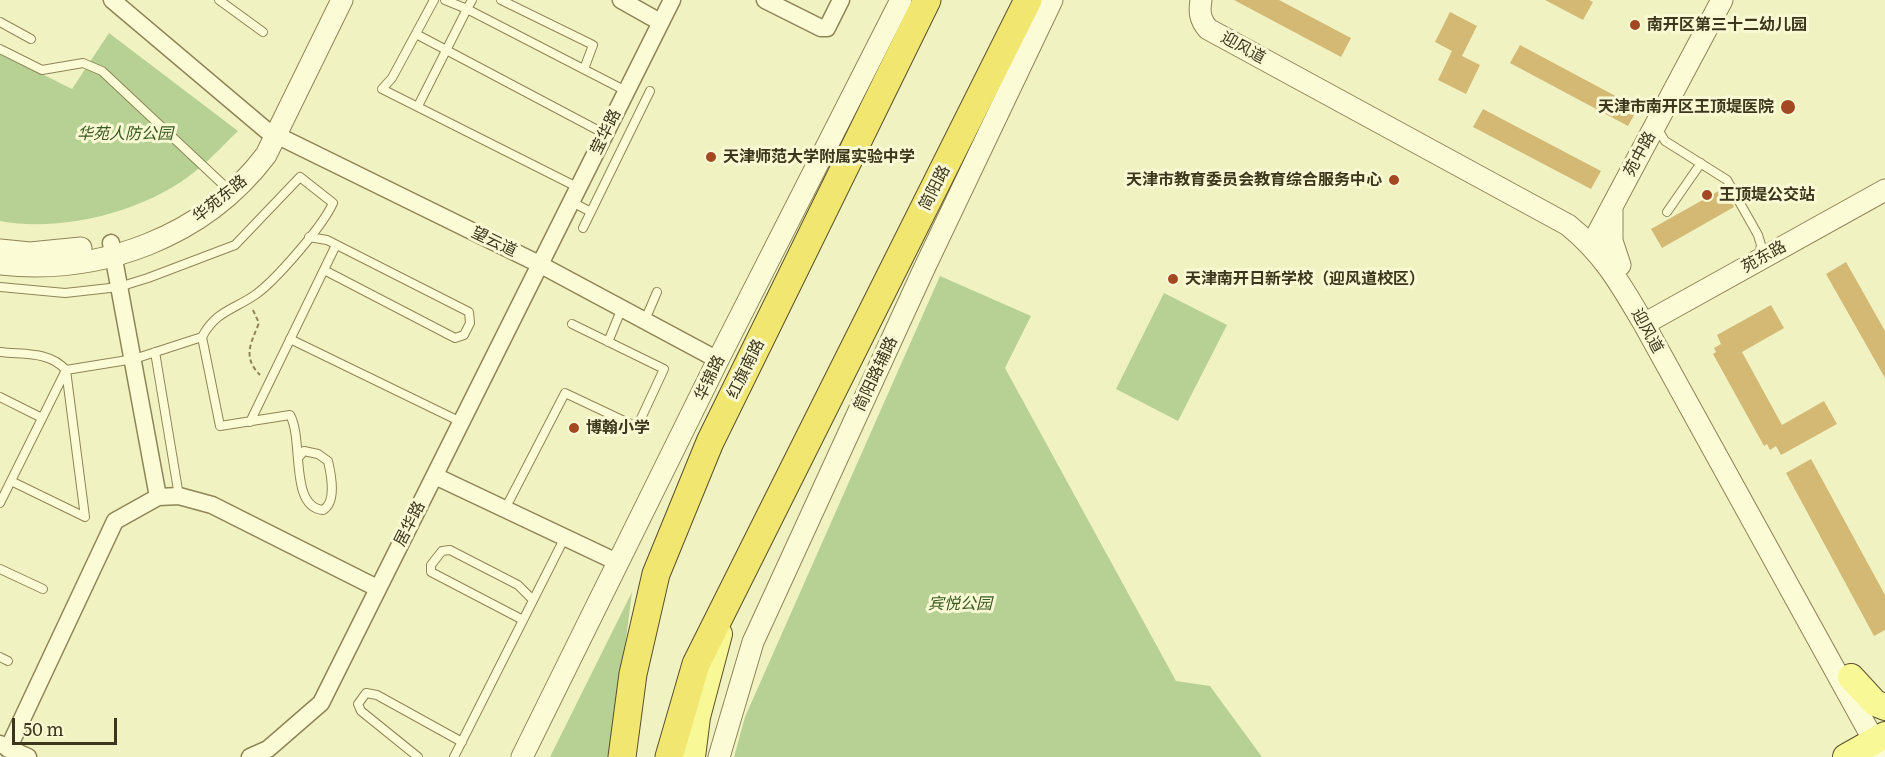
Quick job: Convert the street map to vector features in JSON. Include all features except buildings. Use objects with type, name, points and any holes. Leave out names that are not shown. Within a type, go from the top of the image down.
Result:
[{"type":"highway","name":"红旗南路","points":[[622,757],[633,674],[656,574],[710,442],[927,0]]},
{"type":"highway","name":"简阳路","points":[[728,605],[1028,0]]},
{"type":"highway","points":[[669,757],[696,664],[728,605]]},
{"type":"main road","points":[[692,757],[697,717],[728,605]]},
{"type":"main road","points":[[1846,680],[1875,703],[1882,734],[1846,757]]},
{"type":"street","name":"望云道","points":[[112,0],[271,133],[539,264],[718,360]]},
{"type":"street","name":"华苑东路","points":[[271,133],[331,0]]},
{"type":"street","name":"华苑东路","points":[[0,264],[30,267],[64,265],[112,250],[227,188],[243,164],[271,133],[342,0]]},
{"type":"street","points":[[621,0],[660,21]]},
{"type":"street","name":"莹华路","points":[[539,264],[576,195],[672,0]]},
{"type":"street","points":[[765,0],[821,28],[828,28],[841,0]]},
{"type":"street","name":"华锦路","points":[[522,757],[718,360],[901,0]]},
{"type":"street","name":"简阳路辅路","points":[[719,757],[753,642],[923,271],[1052,0]]},
{"type":"street","name":"苑中路","points":[[1591,237],[1655,130],[1713,0]]},
{"type":"street","name":"苑中路","points":[[1591,237],[1612,206],[1655,130],[1722,0]]},
{"type":"street","name":"迎风道","points":[[1200,5],[1210,21],[1591,237],[1620,264],[1846,680]]},
{"type":"street","name":"苑东路","points":[[1653,327],[1676,306],[1885,190]]},
{"type":"street","name":"苑东路","points":[[1653,327],[1885,203]]},
{"type":"street","points":[[1612,206],[1612,241],[1620,264]]},
{"type":"street","name":"迎风道","points":[[1591,237],[1653,327],[1666,364],[1846,680],[1882,734]]},
{"type":"street","name":"华苑东路","points":[[0,250],[112,250]]},
{"type":"street","points":[[112,250],[158,497]]},
{"type":"street","name":"居华路","points":[[250,757],[268,749],[321,703],[539,264]]},
{"type":"street","points":[[435,476],[619,563]]},
{"type":"street","points":[[28,757],[4,747],[116,521],[158,497],[179,496],[212,505],[377,588]]},
{"type":"lane","points":[[219,0],[263,32]]},
{"type":"lane","points":[[434,0],[382,89],[418,106],[576,195],[591,212]]},
{"type":"lane","points":[[445,0],[467,9],[626,91]]},
{"type":"lane","points":[[418,106],[472,0]]},
{"type":"lane","points":[[501,0],[593,45],[584,69]]},
{"type":"lane","points":[[0,22],[31,39]]},
{"type":"lane","points":[[416,34],[606,134]]},
{"type":"lane","points":[[0,49],[42,70],[83,63],[102,71],[227,188]]},
{"type":"lane","points":[[583,228],[650,90]]},
{"type":"lane","points":[[1655,130],[1723,176],[1761,242],[1761,254],[1756,262]]},
{"type":"lane","points":[[1667,212],[1701,163]]},
{"type":"lane","points":[[0,287],[64,293],[120,287],[235,244],[300,177],[333,203],[328,214],[258,293],[210,322],[202,337],[220,426],[290,415],[294,423],[299,457],[301,491],[307,504],[322,510],[330,502],[328,461],[309,450],[304,451],[299,457]]},
{"type":"lane","points":[[309,237],[327,240],[469,312],[470,323],[465,335],[455,338],[324,270]]},
{"type":"lane","points":[[250,422],[336,245]]},
{"type":"lane","points":[[645,320],[657,292]]},
{"type":"lane","points":[[608,342],[622,308]]},
{"type":"lane","points":[[505,509],[565,393],[637,427],[664,369],[572,324]]},
{"type":"lane","points":[[66,369],[134,359],[202,337]]},
{"type":"lane","points":[[290,339],[461,422]]},
{"type":"lane","points":[[0,352],[48,356],[58,360],[66,369],[85,518],[6,484]]},
{"type":"lane","points":[[155,352],[179,496]]},
{"type":"lane","points":[[0,503],[6,484],[66,369]]},
{"type":"lane","points":[[0,397],[42,418]]},
{"type":"lane","points":[[454,757],[565,537]]},
{"type":"lane","points":[[523,620],[431,572],[431,565],[442,551],[450,550],[518,585],[533,600]]},
{"type":"lane","points":[[0,569],[43,589]]},
{"type":"lane","points":[[417,757],[361,711],[358,704],[366,693],[377,695],[462,742]]},
{"type":"path","points":[[249,299],[259,323],[250,340],[249,359],[255,370],[269,383]]},
{"type":"green space","name":"华苑人防公园","points":[[109,33],[238,131],[202,165],[177,184],[129,207],[77,221],[50,224],[0,221],[0,53],[72,89]]},
{"type":"green space","name":"宾悦公园","points":[[940,276],[1031,316],[1005,368],[1176,681],[1210,686],[1262,757],[734,757],[745,717]]},
{"type":"green space","points":[[1164,293],[1227,325],[1178,421],[1116,389]]},
{"type":"green space","points":[[632,592],[611,757],[550,757]]},
{"type":"place","name":"南开区第三十二幼儿园","points":[[1635,25]]},
{"type":"place","name":"天津市南开区王顶堤医院","points":[[1788,107]]},
{"type":"place","name":"天津师范大学附属实验中学","points":[[711,157]]},
{"type":"place","name":"天津市教育委员会教育综合服务中心","points":[[1394,180]]},
{"type":"place","name":"王顶堤公交站","points":[[1707,195]]},
{"type":"place","name":"天津南开日新学校（迎风道校区）","points":[[1173,279]]},
{"type":"place","name":"博翰小学","points":[[574,428]]}]
